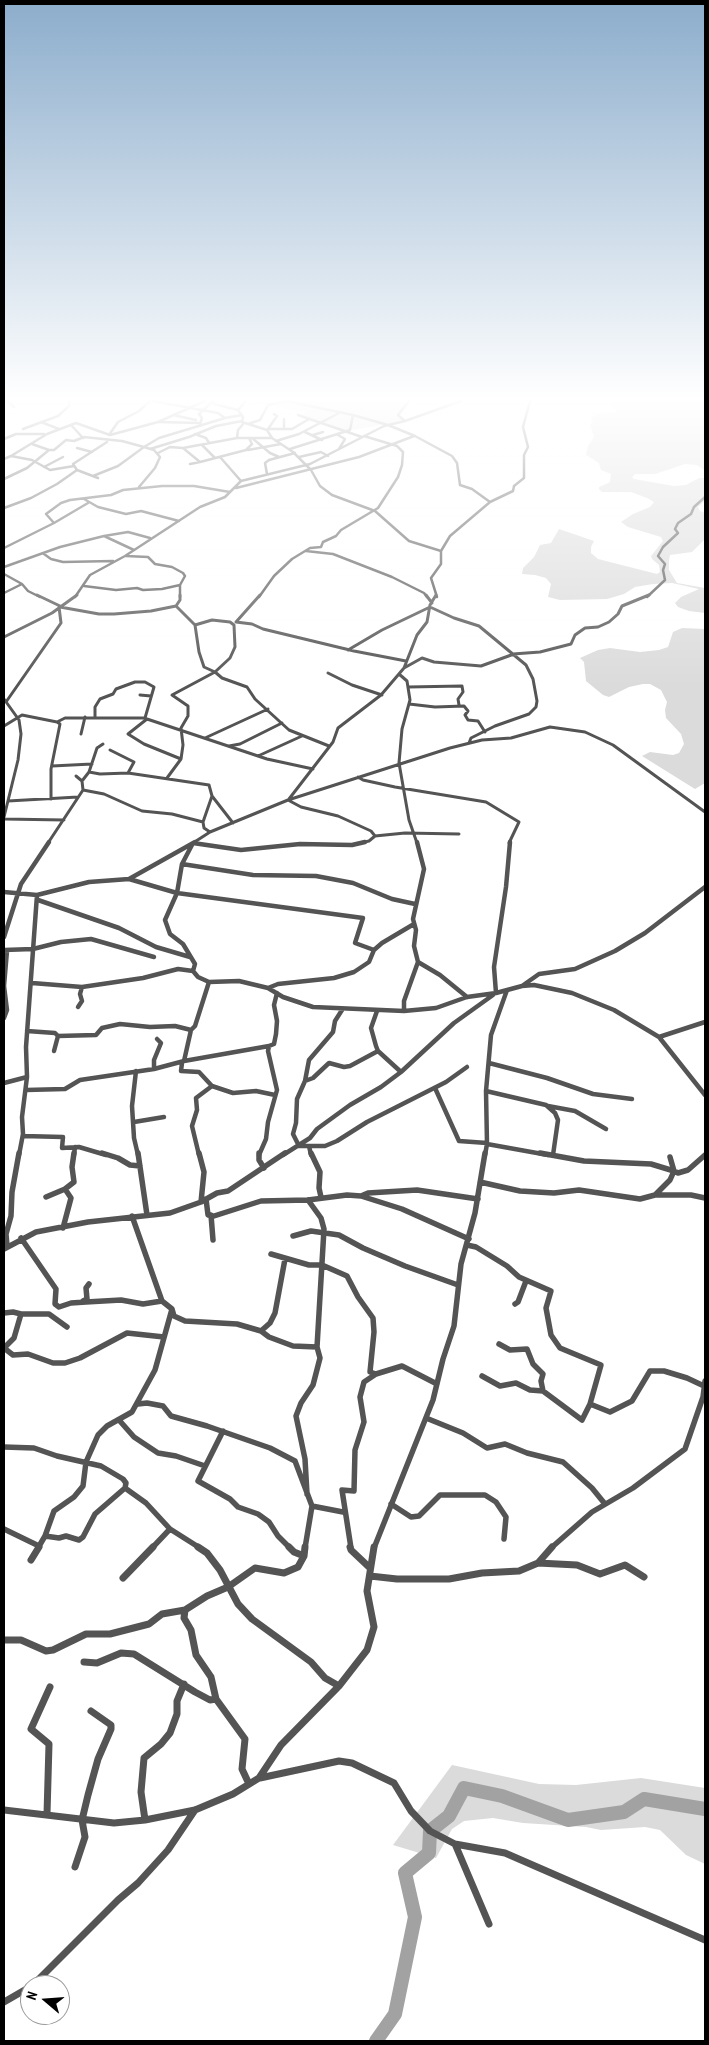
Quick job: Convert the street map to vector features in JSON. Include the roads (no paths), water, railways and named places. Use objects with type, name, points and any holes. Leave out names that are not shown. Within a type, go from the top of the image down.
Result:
[{"type":"street","points":[[4,508],[34,496]]},
{"type":"street","points":[[54,523],[46,514],[61,503],[102,496]]},
{"type":"street","points":[[4,637],[40,620],[60,606],[70,602],[84,586],[90,575],[125,556],[150,538],[222,496]]},
{"type":"street","points":[[336,496],[375,511],[409,541],[441,550]]},
{"type":"street","points":[[236,622],[253,605],[274,576],[304,550],[314,546],[321,548],[323,542],[375,511],[385,496]]},
{"type":"street","points":[[482,496],[490,502]]},
{"type":"street","points":[[404,668],[417,635],[427,622],[431,605],[437,597],[431,578],[441,564],[441,550],[450,536],[490,502],[502,496]]},
{"type":"street","points":[[288,800],[329,746],[337,734],[338,728],[382,695],[404,668],[422,658],[434,662],[481,666],[514,654],[540,652],[571,644],[576,634],[585,628],[598,627],[609,622],[618,614],[622,606],[647,597],[665,580],[663,570],[665,564],[658,556],[663,547],[678,533],[675,528],[678,523],[691,514],[694,507],[705,497]]},
{"type":"street","points":[[85,499],[83,500],[88,503],[126,514],[141,511],[179,521]]},
{"type":"street","points":[[4,548],[54,523],[88,503]]},
{"type":"street","points":[[4,567],[60,547],[104,536],[128,532],[150,538]]},
{"type":"street","points":[[104,536],[134,550]]},
{"type":"street","points":[[304,550],[333,554],[365,565],[424,593],[431,605],[454,618],[474,624],[514,654],[530,672],[536,689],[536,707],[529,714],[502,722],[471,738],[469,743]]},
{"type":"street","points":[[44,554],[51,559],[63,562],[115,561]]},
{"type":"street","points":[[4,574],[22,584],[28,591],[60,606],[99,614],[151,611],[176,606],[180,600],[180,585],[185,576],[183,573],[172,567],[155,564],[148,557],[125,556]]},
{"type":"street","points":[[4,593],[22,584]]},
{"type":"street","points":[[84,586],[116,590],[137,588],[143,590],[162,589],[180,585]]},
{"type":"street","points":[[348,650],[431,605]]},
{"type":"street","points":[[60,606],[61,623],[5,700],[19,720],[21,746],[4,818],[55,818],[64,820]]},
{"type":"street","points":[[176,606],[195,625],[199,652],[204,667],[222,678],[247,687],[255,698],[289,730],[329,746]]},
{"type":"street","points":[[195,625],[212,620],[252,624],[263,629],[348,650],[406,661]]},
{"type":"street","points":[[167,778],[181,759],[183,745],[181,731],[188,716],[188,706],[172,695],[215,672],[230,658],[235,647],[234,625],[222,620]]},
{"type":"street","points":[[328,673],[382,695]]},
{"type":"street","points":[[399,674],[407,681],[409,704],[402,729],[399,763],[409,820],[415,834],[424,870],[415,904],[414,924],[416,930],[414,946],[418,962],[404,1002],[404,1011]]},
{"type":"street","points":[[95,716],[96,707],[100,700],[116,690],[135,682],[145,682],[154,687],[147,706],[146,719],[128,734],[144,744],[181,759]]},
{"type":"street","points":[[408,687],[462,686],[463,692],[458,699],[459,705]]},
{"type":"street","points":[[140,695],[151,696]]},
{"type":"street","points":[[409,704],[435,707],[464,706],[468,711],[465,714],[468,720],[478,721],[485,732]]},
{"type":"street","points":[[205,738],[268,709]]},
{"type":"street","points":[[4,726],[16,717],[28,716],[60,724],[52,766],[51,799]]},
{"type":"street","points":[[56,722],[65,718],[95,716],[146,719],[257,756],[313,769]]},
{"type":"street","points":[[80,734],[85,717]]},
{"type":"street","points":[[228,746],[240,744],[282,723]]},
{"type":"street","points":[[38,897],[89,882],[129,878],[210,832],[288,800],[399,763],[469,743],[511,738],[550,727],[585,732],[613,745],[705,812]]},
{"type":"street","points":[[257,756],[302,736]]},
{"type":"street","points":[[4,938],[17,893],[78,797],[82,790],[82,781],[89,772],[97,748],[103,744]]},
{"type":"street","points":[[110,750],[134,762],[128,773]]},
{"type":"street","points":[[52,766],[92,764]]},
{"type":"street","points":[[89,772],[100,774],[128,773],[209,785],[212,796],[233,823]]},
{"type":"street","points":[[76,776],[82,781]]},
{"type":"street","points":[[358,777],[363,780],[404,789],[486,802],[519,822],[508,846],[506,887],[494,967],[496,993]]},
{"type":"street","points":[[82,790],[104,794],[142,811],[172,814],[203,822]]},
{"type":"street","points":[[210,832],[204,828],[203,822],[212,796]]},
{"type":"street","points":[[8,801],[78,797]]},
{"type":"street","points":[[288,800],[301,807],[338,816],[371,831],[375,836]]},
{"type":"street","points":[[193,843],[241,850],[300,844],[352,845],[369,841],[375,836],[405,833],[459,834]]},
{"type":"street","points":[[193,843],[182,864],[177,893],[165,920],[170,934],[183,944],[194,964],[193,971]]},
{"type":"street","points":[[182,864],[253,875],[316,876],[353,883],[392,899],[415,904]]},
{"type":"street","points":[[129,878],[177,893],[363,918],[355,943],[374,950]]},
{"type":"street","points":[[522,986],[539,974],[567,971],[615,951],[645,933],[705,887]]},
{"type":"street","points":[[4,892],[38,897],[100,920],[156,947],[190,957]]},
{"type":"street","points":[[5,1248],[5,1233],[11,1216],[12,1192],[23,1136],[22,1117],[27,1077],[27,1031],[38,897]]},
{"type":"street","points":[[268,988],[278,984],[348,975],[369,962],[374,950],[382,943],[414,924]]},
{"type":"street","points":[[4,1018],[7,1010],[4,986],[5,950],[33,949],[61,942],[91,939],[154,957]]},
{"type":"street","points":[[418,962],[440,974],[467,997]]},
{"type":"street","points":[[32,983],[82,987],[143,978],[178,970],[193,971],[198,977],[209,982],[240,981],[268,988],[313,1007],[377,1011],[436,1008],[467,997],[534,985],[572,993],[614,1010],[659,1037],[705,1095]]},
{"type":"street","points":[[209,982],[195,1026],[191,1030],[181,1071],[198,1072],[212,1086],[233,1092],[256,1091],[275,1095]]},
{"type":"street","points":[[78,1007],[82,1000],[82,987]]},
{"type":"street","points":[[259,1778],[281,1745],[339,1686],[367,1650],[374,1627],[368,1591],[375,1542],[426,1418],[454,1326],[461,1264],[478,1199],[487,1144],[486,1090],[494,1025],[506,990]]},
{"type":"street","points":[[26,1090],[65,1089],[80,1080],[154,1069],[274,1044],[277,1021],[274,1005],[277,993]]},
{"type":"street","points":[[5,1248],[21,1238],[36,1232],[88,1222],[147,1214],[170,1213],[203,1201],[217,1193],[228,1191],[277,1158],[299,1146],[310,1138],[317,1129],[350,1105],[382,1087],[454,1023],[496,993]]},
{"type":"street","points":[[299,1146],[293,1134],[296,1123],[297,1099],[306,1081],[309,1060],[333,1032],[335,1021],[342,1010]]},
{"type":"street","points":[[377,1011],[371,1028],[378,1051],[401,1072]]},
{"type":"street","points":[[659,1037],[705,1022]]},
{"type":"street","points":[[27,1031],[55,1033],[58,1036],[96,1035],[102,1028],[120,1024],[150,1027],[174,1026],[191,1030]]},
{"type":"street","points":[[54,1051],[58,1036]]},
{"type":"street","points":[[154,1069],[154,1060],[161,1043],[157,1039]]},
{"type":"street","points":[[264,1168],[258,1160],[259,1154],[266,1139],[268,1122],[277,1090],[269,1060],[268,1046]]},
{"type":"street","points":[[306,1081],[313,1078],[329,1063],[344,1067],[350,1066],[378,1051]]},
{"type":"street","points":[[489,1063],[547,1078],[593,1094],[632,1099]]},
{"type":"street","points":[[299,1146],[324,1146],[337,1141],[367,1122],[435,1088],[467,1067]]},
{"type":"street","points":[[136,1072],[132,1106],[134,1138],[147,1214]]},
{"type":"street","points":[[4,1082],[27,1077]]},
{"type":"street","points":[[212,1086],[196,1098],[196,1110],[192,1126],[204,1172],[203,1201],[208,1215],[237,1210],[262,1201],[308,1200],[347,1195],[361,1196],[402,1209],[468,1242],[507,1266],[526,1281],[551,1291],[546,1308],[551,1335],[560,1348],[600,1365],[590,1404],[582,1420],[542,1391],[530,1390],[516,1383],[500,1386],[482,1376]]},
{"type":"street","points":[[435,1088],[459,1140],[552,1157],[553,1155],[584,1161],[651,1164],[678,1173],[688,1170],[705,1156]]},
{"type":"street","points":[[486,1090],[575,1112],[606,1129]]},
{"type":"street","points":[[546,1105],[555,1113],[558,1120],[553,1155]]},
{"type":"street","points":[[134,1122],[164,1117]]},
{"type":"street","points":[[23,1136],[63,1137],[62,1148],[75,1147],[118,1158],[130,1165],[140,1166]]},
{"type":"street","points":[[309,1146],[312,1159],[320,1172],[319,1188],[321,1198]]},
{"type":"street","points":[[46,1197],[65,1189],[74,1182],[72,1167],[75,1147]]},
{"type":"street","points":[[655,1195],[670,1180],[674,1171],[670,1157]]},
{"type":"street","points":[[480,1182],[536,1192],[579,1190],[640,1198],[655,1195],[691,1195],[705,1198]]},
{"type":"street","points":[[63,1228],[71,1198],[65,1189]]},
{"type":"street","points":[[361,1196],[368,1193],[417,1190],[478,1199]]},
{"type":"street","points":[[307,1494],[306,1459],[296,1416],[301,1403],[313,1385],[320,1358],[317,1347],[319,1290],[323,1271],[323,1232],[320,1218],[308,1200]]},
{"type":"street","points":[[211,1215],[213,1240]]},
{"type":"street","points":[[132,1216],[146,1263],[162,1302],[172,1308],[174,1316],[184,1321],[236,1324],[261,1330],[269,1337],[292,1346],[317,1347]]},
{"type":"street","points":[[292,1236],[311,1232],[339,1234],[363,1248],[405,1266],[458,1285]]},
{"type":"street","points":[[21,1238],[56,1289],[55,1304],[57,1306]]},
{"type":"street","points":[[271,1254],[309,1265],[322,1265],[347,1276],[372,1318],[374,1332],[370,1372],[376,1374]]},
{"type":"street","points":[[261,1330],[270,1323],[275,1313],[285,1259]]},
{"type":"street","points":[[515,1304],[518,1302],[526,1281]]},
{"type":"street","points":[[50,1314],[57,1306],[87,1299],[86,1288],[89,1284]]},
{"type":"street","points":[[79,1302],[121,1300],[143,1304],[162,1302]]},
{"type":"street","points":[[31,1560],[45,1536],[54,1511],[74,1497],[83,1486],[86,1462],[98,1435],[107,1426],[132,1412],[138,1404],[155,1370],[172,1308]]},
{"type":"street","points":[[4,1313],[50,1314],[67,1327]]},
{"type":"street","points":[[21,1314],[14,1338],[4,1348],[13,1355],[28,1354],[53,1363],[65,1363],[80,1358],[127,1333],[164,1337]]},
{"type":"street","points":[[499,1344],[510,1350],[527,1349],[533,1364],[543,1374],[542,1391]]},
{"type":"street","points":[[370,1568],[351,1550],[343,1512],[342,1490],[354,1491],[356,1482],[355,1450],[364,1422],[360,1397],[364,1382],[376,1374],[402,1366],[437,1384]]},
{"type":"street","points":[[370,1576],[397,1579],[449,1579],[482,1573],[519,1571],[538,1563],[557,1542],[592,1512],[633,1488],[686,1449],[703,1397],[704,1384],[664,1371],[650,1371],[632,1401],[620,1408],[610,1412],[590,1404]]},
{"type":"street","points":[[4,1640],[21,1640],[46,1650],[53,1650],[86,1634],[110,1634],[149,1624],[162,1614],[184,1610],[207,1596],[228,1587],[255,1568],[284,1574],[298,1567],[304,1556],[312,1506],[296,1461],[270,1448],[223,1431],[172,1416],[163,1406],[147,1402],[138,1404]]},
{"type":"street","points":[[426,1418],[463,1433],[487,1448],[505,1444],[527,1453],[563,1462],[592,1488],[605,1504]]},
{"type":"street","points":[[119,1420],[134,1437],[158,1453],[176,1456],[205,1466]]},
{"type":"street","points":[[223,1431],[198,1480],[230,1498],[238,1507],[258,1514],[269,1522],[278,1536],[294,1552],[304,1556]]},
{"type":"street","points":[[4,1447],[34,1448],[57,1456],[101,1466],[123,1479],[126,1483],[125,1488],[95,1514],[83,1537],[79,1540],[66,1536],[59,1538],[45,1536]]},
{"type":"street","points":[[125,1488],[146,1503],[170,1529],[207,1553],[220,1570],[238,1604],[252,1619],[311,1662],[325,1678],[339,1686]]},
{"type":"street","points":[[391,1504],[411,1517],[419,1516],[440,1495],[484,1495],[496,1502],[506,1517],[504,1539]]},
{"type":"street","points":[[312,1506],[343,1512]]},
{"type":"street","points":[[4,1529],[39,1546]]},
{"type":"street","points":[[123,1578],[170,1529]]},
{"type":"street","points":[[538,1563],[576,1565],[600,1574],[625,1565],[644,1577]]},
{"type":"street","points":[[184,1610],[184,1618],[191,1630],[196,1655],[211,1677],[216,1699],[245,1739],[242,1768],[249,1784]]},
{"type":"street","points":[[84,1662],[97,1663],[121,1653],[134,1654],[154,1668],[210,1700],[216,1699]]},
{"type":"street","points":[[145,1820],[142,1792],[142,1762],[170,1733],[177,1714],[177,1701],[184,1684]]},
{"type":"street","points":[[47,1814],[50,1744],[31,1729],[50,1687]]},
{"type":"street","points":[[75,1867],[85,1837],[82,1820],[98,1759],[111,1729],[111,1725],[91,1711]]},
{"type":"street","points":[[4,1810],[114,1823],[145,1820],[195,1810],[233,1794],[259,1778],[277,1772],[312,1768],[339,1761],[352,1763],[394,1783],[411,1811],[430,1831],[455,1844],[505,1853],[705,1940]]},
{"type":"street","points":[[42,1975],[150,1870],[168,1850],[195,1810]]},
{"type":"street","points":[[455,1844],[489,1924]]},
{"type":"street","points":[[4,2002],[20,1993]]},
{"type":"waterway","points":[[376,2041],[395,2014],[415,1917],[405,1873],[429,1853],[430,1831],[449,1816],[464,1788],[502,1796],[568,1820],[624,1812],[644,1799],[705,1809]]}]
